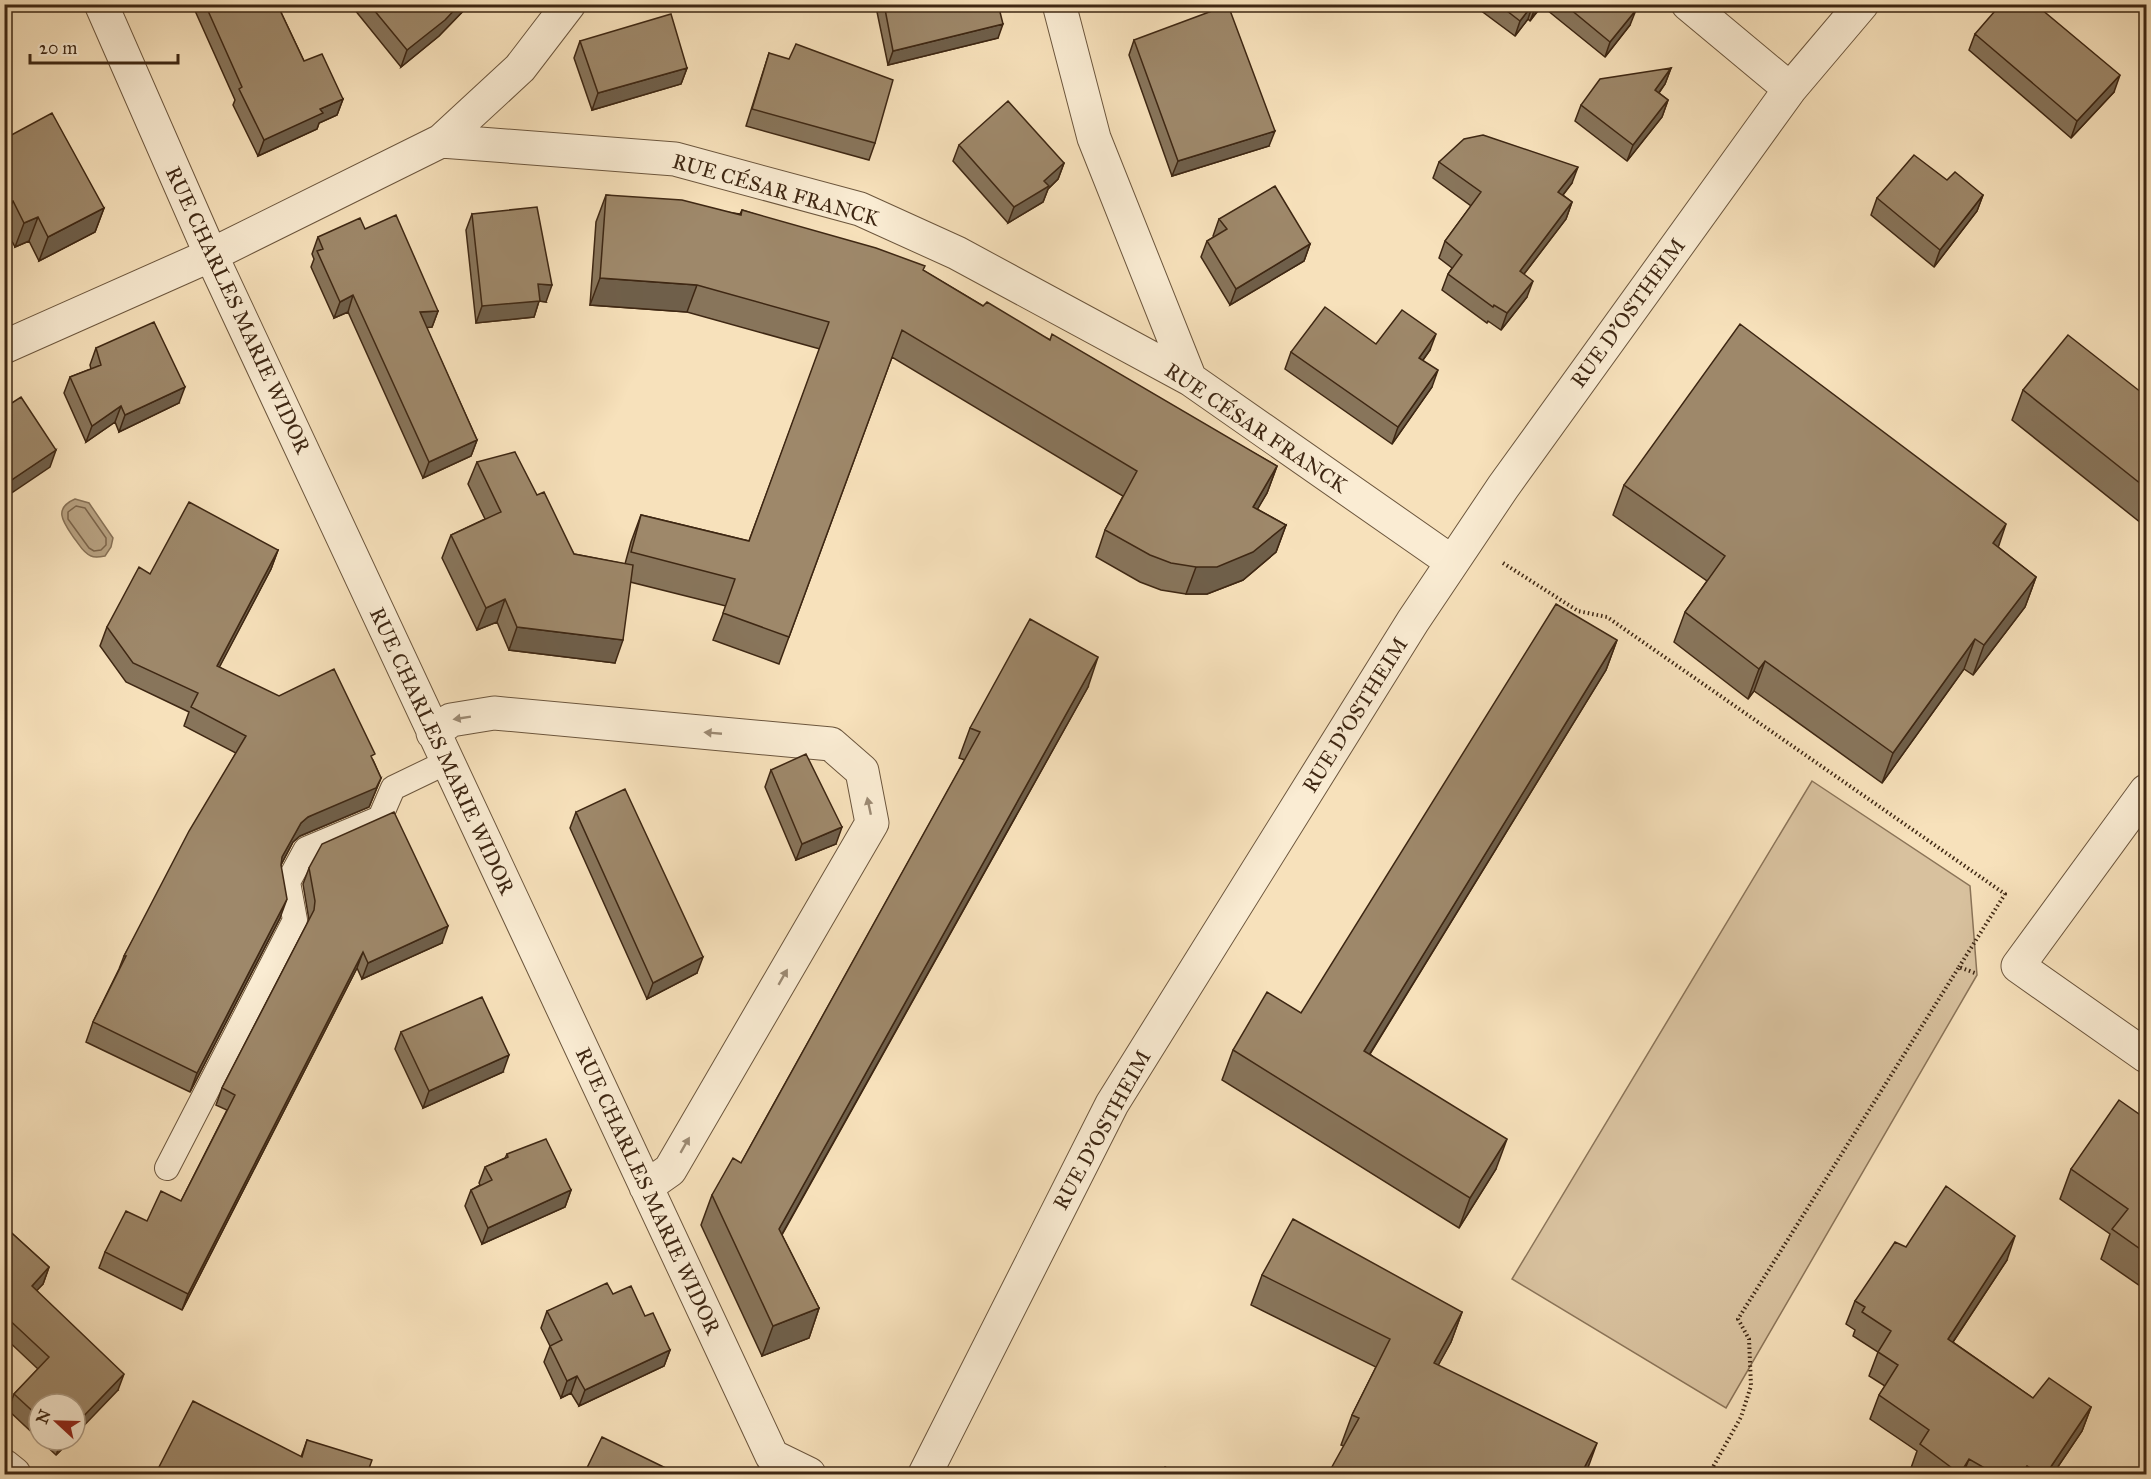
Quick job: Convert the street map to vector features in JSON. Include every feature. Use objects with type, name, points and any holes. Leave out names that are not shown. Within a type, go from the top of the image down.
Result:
[{"type":"street","name":"RUE CHARLES MARIE WIDOR","points":[[101,4],[211,255],[646,1187],[767,1465],[809,1474]]},
{"type":"street","points":[[4,347],[211,255],[441,141],[520,68],[569,4]]},
{"type":"street","points":[[1059,4],[1094,138],[1190,379]]},
{"type":"street","points":[[1688,4],[1790,89]]},
{"type":"street","name":"RUE D'OSTHEIM","points":[[925,1474],[1112,1104],[1459,551],[1509,477],[1790,89],[1862,4]]},
{"type":"street","name":"RUE CÉSAR FRANCK","points":[[441,141],[675,159],[860,210],[957,253],[1190,379],[1459,551]]},
{"type":"street","points":[[434,733],[451,720],[494,713],[831,744],[861,771],[873,823],[670,1170],[646,1187]]},
{"type":"street","points":[[2146,791],[2018,966],[2146,1056]]},
{"type":"street","points":[[4,1466],[14,1474]]},
{"type":"lane","points":[[167,1168],[295,920],[288,882],[306,849],[380,818],[393,788],[447,762]]},
{"type":"path","points":[[1459,551],[1578,612],[1607,617],[2005,894],[1738,1319],[1749,1339],[1751,1386],[1741,1417],[1709,1474]]},
{"type":"path","points":[[1959,967],[1978,974]]},
{"type":"shaded area","points":[[1812,781],[1970,886],[1977,975],[1726,1408],[1512,1279]]},
{"type":"water","points":[[75,499],[89,503],[113,538],[111,547],[105,556],[88,555],[64,522],[62,512],[64,507]]},
{"type":"building","points":[[205,4],[277,4],[304,61],[322,54],[343,99],[320,109],[323,113],[264,140],[239,89],[242,87]]},
{"type":"building","points":[[369,4],[460,4],[445,20],[407,50]]},
{"type":"building","points":[[884,4],[998,4],[1003,24],[893,51]]},
{"type":"building","points":[[1498,4],[1533,4],[1520,21]]},
{"type":"building","points":[[1564,4],[1629,4],[1636,10],[1610,42]]},
{"type":"building","points":[[2001,4],[2035,4],[2120,75],[2077,121],[1975,34]]},
{"type":"building","points":[[1228,5],[1275,131],[1178,161],[1134,40]]},
{"type":"building","points":[[671,14],[687,68],[598,93],[580,41]]},
{"type":"building","points":[[796,44],[893,80],[875,143],[752,109],[769,53],[789,59]]},
{"type":"building","points":[[1671,68],[1655,90],[1668,100],[1633,145],[1581,105],[1600,79]]},
{"type":"building","points":[[1008,101],[1064,163],[1044,181],[1049,186],[1014,207],[959,145]]},
{"type":"building","points":[[52,113],[104,208],[48,237],[38,217],[24,223],[13,201],[4,205],[4,139]]},
{"type":"building","points":[[1483,135],[1578,167],[1558,192],[1572,202],[1520,271],[1533,281],[1507,313],[1494,305],[1493,307],[1448,274],[1462,255],[1445,241],[1481,192],[1439,162],[1464,139]]},
{"type":"building","points":[[1914,155],[1947,180],[1955,172],[1983,195],[1940,250],[1877,198]]},
{"type":"building","points":[[1275,186],[1310,244],[1236,289],[1207,241],[1227,229],[1219,219]]},
{"type":"building","points":[[606,195],[682,200],[741,215],[742,210],[876,248],[925,266],[923,270],[983,306],[987,302],[1050,340],[1052,334],[1277,466],[1253,507],[1286,525],[1253,552],[1217,567],[1196,567],[1171,563],[1150,555],[1105,530],[1137,471],[902,330],[789,637],[723,613],[735,579],[631,552],[641,515],[749,541],[829,322],[697,285],[600,278]]},
{"type":"building","points":[[537,207],[552,285],[538,284],[540,301],[482,306],[472,214]]},
{"type":"building","points":[[396,215],[438,311],[420,312],[477,440],[429,462],[353,295],[340,302],[317,251],[323,249],[318,237],[360,218],[365,229]]},
{"type":"building","points":[[1325,307],[1376,344],[1402,310],[1436,334],[1419,358],[1438,370],[1398,427],[1291,352]]},
{"type":"building","points":[[154,322],[185,387],[125,415],[121,406],[92,426],[70,377],[101,365],[96,348]]},
{"type":"building","points":[[1740,324],[2006,524],[1993,543],[2036,577],[1984,645],[1975,639],[1893,753],[1765,661],[1759,669],[1685,612],[1725,556],[1624,485]]},
{"type":"building","points":[[2068,335],[2146,396],[2146,488],[2023,390]]},
{"type":"building","points":[[21,397],[56,450],[4,485],[4,408]]},
{"type":"building","points":[[515,452],[537,495],[544,492],[574,554],[633,565],[623,640],[517,627],[505,599],[486,608],[451,535],[501,512],[477,462]]},
{"type":"building","points":[[189,502],[278,550],[217,666],[279,696],[334,669],[375,754],[371,756],[381,778],[376,788],[308,817],[301,823],[282,857],[281,865],[287,899],[197,1073],[93,1022],[126,956],[124,956],[189,831],[246,736],[191,707],[198,693],[133,663],[107,627],[139,567],[150,574]]},
{"type":"building","points":[[1556,604],[1617,640],[1364,1051],[1507,1139],[1470,1198],[1233,1050],[1267,992],[1301,1013]]},
{"type":"building","points":[[1030,619],[1098,657],[779,1229],[819,1308],[773,1326],[712,1195],[733,1158],[741,1163],[980,732],[970,728]]},
{"type":"building","points":[[806,754],[842,827],[802,844],[771,770]]},
{"type":"building","points":[[625,789],[703,957],[653,983],[576,812]]},
{"type":"building","points":[[394,812],[448,926],[368,963],[363,952],[188,1294],[105,1252],[126,1211],[147,1221],[161,1191],[181,1201],[235,1095],[222,1088],[314,910],[315,901],[309,868],[322,844]]},
{"type":"building","points":[[482,997],[509,1055],[429,1091],[401,1032]]},
{"type":"building","points":[[2119,1100],[2146,1119],[2146,1253],[2112,1229],[2128,1209],[2071,1169]]},
{"type":"building","points":[[546,1139],[571,1190],[488,1228],[471,1190],[492,1180],[485,1167],[508,1157],[507,1154]]},
{"type":"building","points":[[1946,1186],[2015,1236],[1948,1339],[2033,1398],[2049,1378],[2091,1407],[2046,1474],[2041,1474],[2027,1466],[2021,1474],[1995,1474],[1969,1459],[1960,1474],[1920,1444],[1929,1430],[1879,1395],[1898,1365],[1878,1352],[1891,1331],[1862,1312],[1865,1307],[1855,1301],[1895,1242],[1906,1247]]},
{"type":"building","points":[[1293,1219],[1462,1312],[1434,1363],[1597,1443],[1581,1474],[1328,1474],[1359,1418],[1352,1415],[1390,1339],[1262,1275]]},
{"type":"building","points":[[4,1226],[49,1267],[32,1286],[124,1374],[87,1413],[87,1392],[27,1392],[27,1406],[14,1394],[49,1357],[4,1315]]},
{"type":"building","points":[[607,1283],[613,1294],[631,1286],[645,1316],[653,1313],[670,1350],[585,1390],[577,1376],[567,1381],[550,1346],[562,1340],[547,1311]]},
{"type":"building","points":[[193,1401],[302,1457],[307,1440],[372,1460],[367,1474],[234,1474],[225,1470],[223,1474],[169,1474],[158,1469]]},
{"type":"building","points":[[602,1437],[678,1474],[584,1474]]},
{"type":"building","points":[[1165,1467],[1179,1474],[1161,1474]]}]
